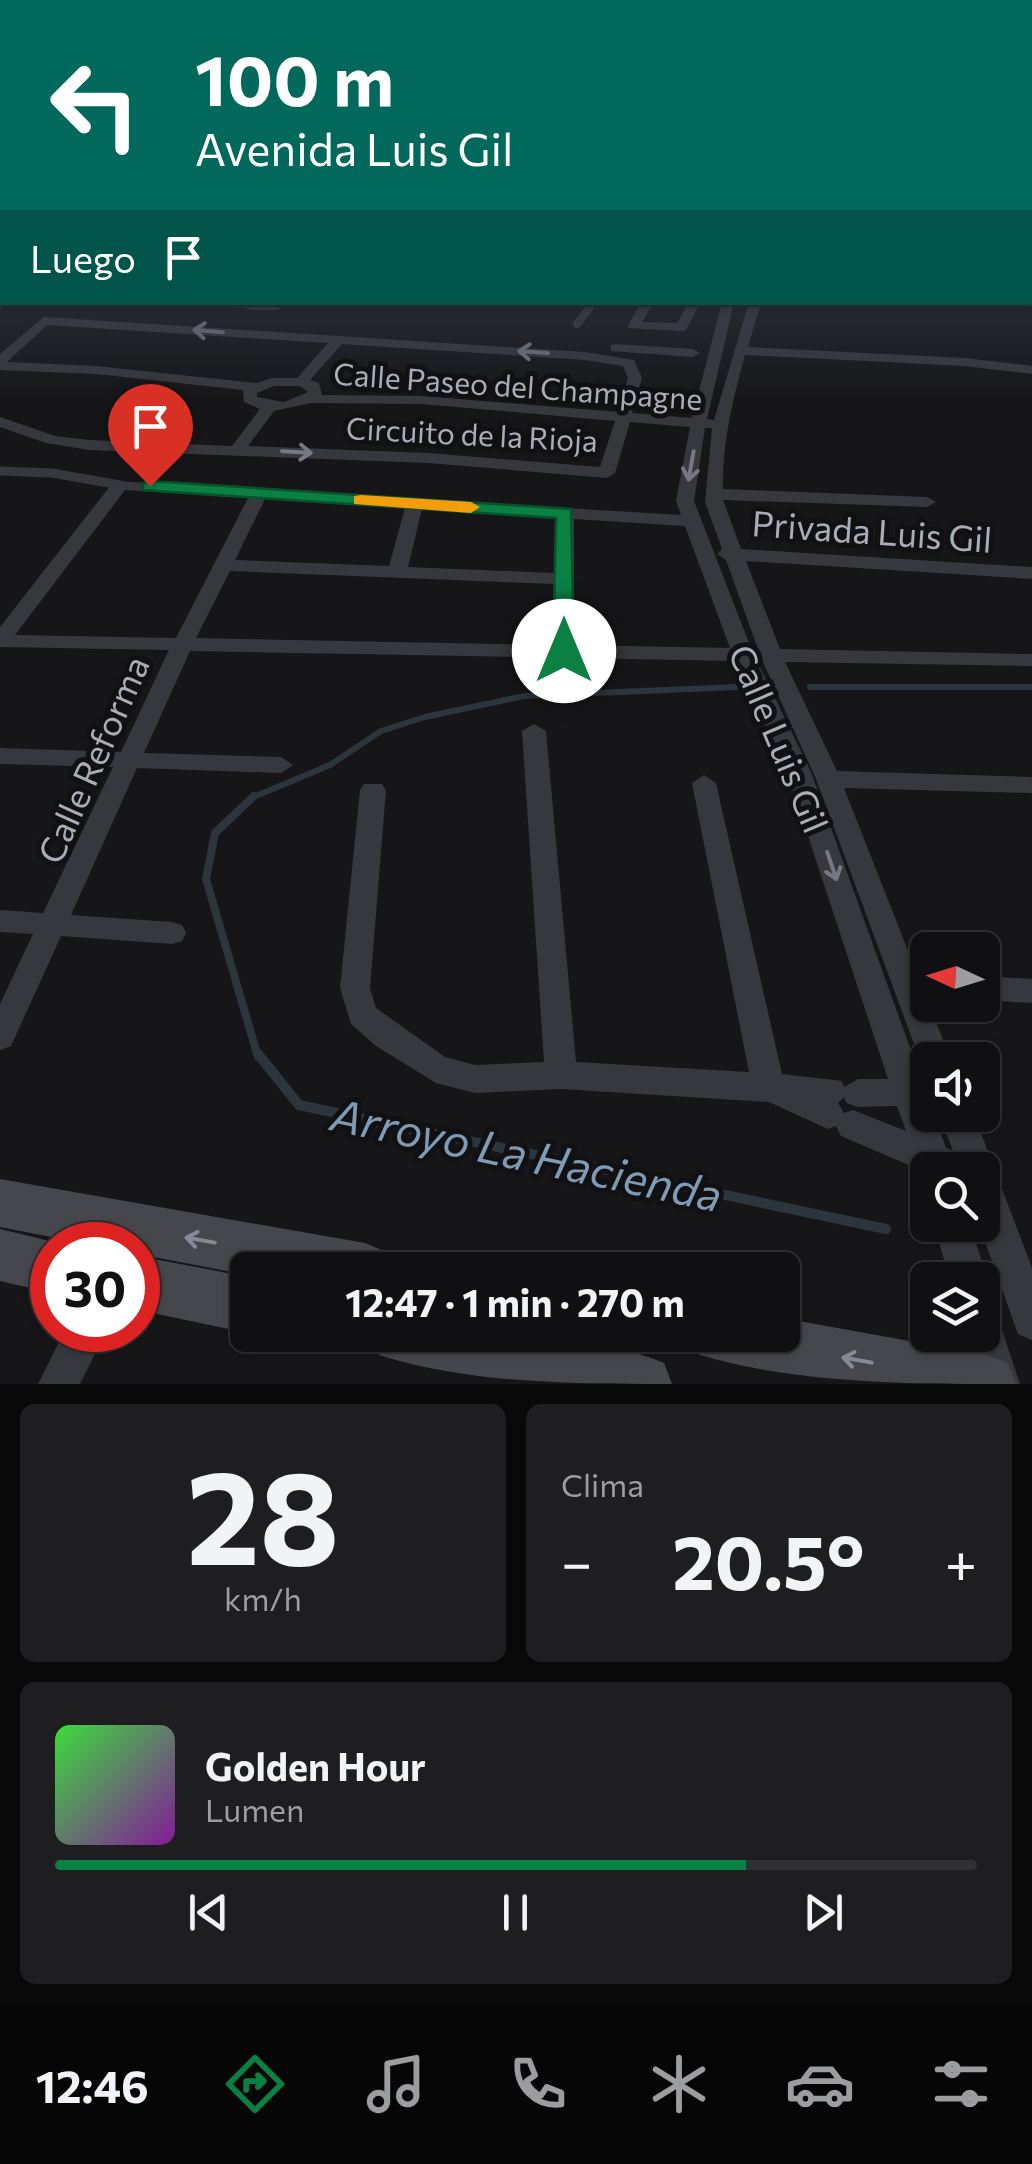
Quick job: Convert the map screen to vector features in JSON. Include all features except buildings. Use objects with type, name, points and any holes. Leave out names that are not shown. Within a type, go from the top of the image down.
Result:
[{"type":"main road","points":[[0,1203],[267,1252]]},
{"type":"main road","points":[[0,1255],[30,1261]]},
{"type":"main road","points":[[160,1287],[230,1301]]},
{"type":"main road","points":[[800,1350],[987,1384]]},
{"type":"main road","points":[[484,1352],[644,1384]]},
{"type":"street","name":"Calle Luis Gil","points":[[728,305],[711,420],[714,494],[772,657],[910,968]]},
{"type":"street","name":"Calle Luis Gil","points":[[755,305],[685,500],[690,522],[707,553],[744,657],[800,772],[910,1060]]},
{"type":"street","points":[[0,363],[44,320],[337,342],[693,353]]},
{"type":"street","points":[[301,382],[337,342]]},
{"type":"street","name":"Circuito de la Rioja","points":[[0,422],[25,434],[70,442],[428,458],[607,473],[626,413],[634,369],[617,348]]},
{"type":"street","points":[[740,351],[951,361],[1032,370]]},
{"type":"street","points":[[0,363],[94,367],[252,391]]},
{"type":"street","points":[[0,374],[70,372],[181,390],[252,391],[272,382],[301,382],[313,395]]},
{"type":"street","points":[[238,449],[270,406],[254,402],[252,391]]},
{"type":"street","name":"Calle Paseo del Champagne","points":[[270,406],[313,395],[711,420]]},
{"type":"street","points":[[0,641],[120,484],[690,522]]},
{"type":"street","name":"Calle Reforma","points":[[0,1036],[55,926],[182,646],[259,494]]},
{"type":"street","points":[[714,494],[927,502]]},
{"type":"street","points":[[397,573],[416,504]]},
{"type":"street","points":[[564,651],[565,513]]},
{"type":"street","name":"Privada Luis Gil","points":[[707,553],[1032,573]]},
{"type":"street","points":[[222,565],[564,578]]},
{"type":"street","points":[[0,641],[1032,660]]},
{"type":"street","points":[[534,731],[562,1076]]},
{"type":"street","points":[[0,756],[281,766]]},
{"type":"street","points":[[828,778],[1032,786]]},
{"type":"street","points":[[704,783],[768,1086]]},
{"type":"street","points":[[374,790],[355,988],[362,1016],[412,1056],[436,1069],[476,1079],[562,1076],[768,1086],[842,1106],[918,1152]]},
{"type":"street","points":[[0,921],[172,933]]},
{"type":"street","points":[[1000,989],[1032,991]]},
{"type":"street","points":[[842,1106],[910,1087]]},
{"type":"street","points":[[1000,1232],[1032,1320]]},
{"type":"street","points":[[58,1384],[75,1352]]},
{"type":"street","points":[[990,1352],[1000,1384]]},
{"type":"lane","points":[[238,305],[277,305]]},
{"type":"lane","points":[[577,324],[592,305]]},
{"type":"lane","points":[[0,471],[52,473],[120,484]]},
{"type":"waterway","name":"Arroyo La Hacienda","points":[[253,797],[330,765],[381,731],[425,717],[524,696],[737,687]]},
{"type":"waterway","name":"Arroyo La Hacienda","points":[[810,687],[1032,687]]},
{"type":"waterway","name":"Arroyo La Hacienda","points":[[253,797],[215,833],[206,879],[258,1057]]},
{"type":"waterway","name":"Arroyo La Hacienda","points":[[258,1054],[299,1105],[886,1229]]},
{"type":"slow traffic","points":[[361,500],[471,507]]},
{"type":"route","points":[[150,486],[565,513],[564,651]]}]
